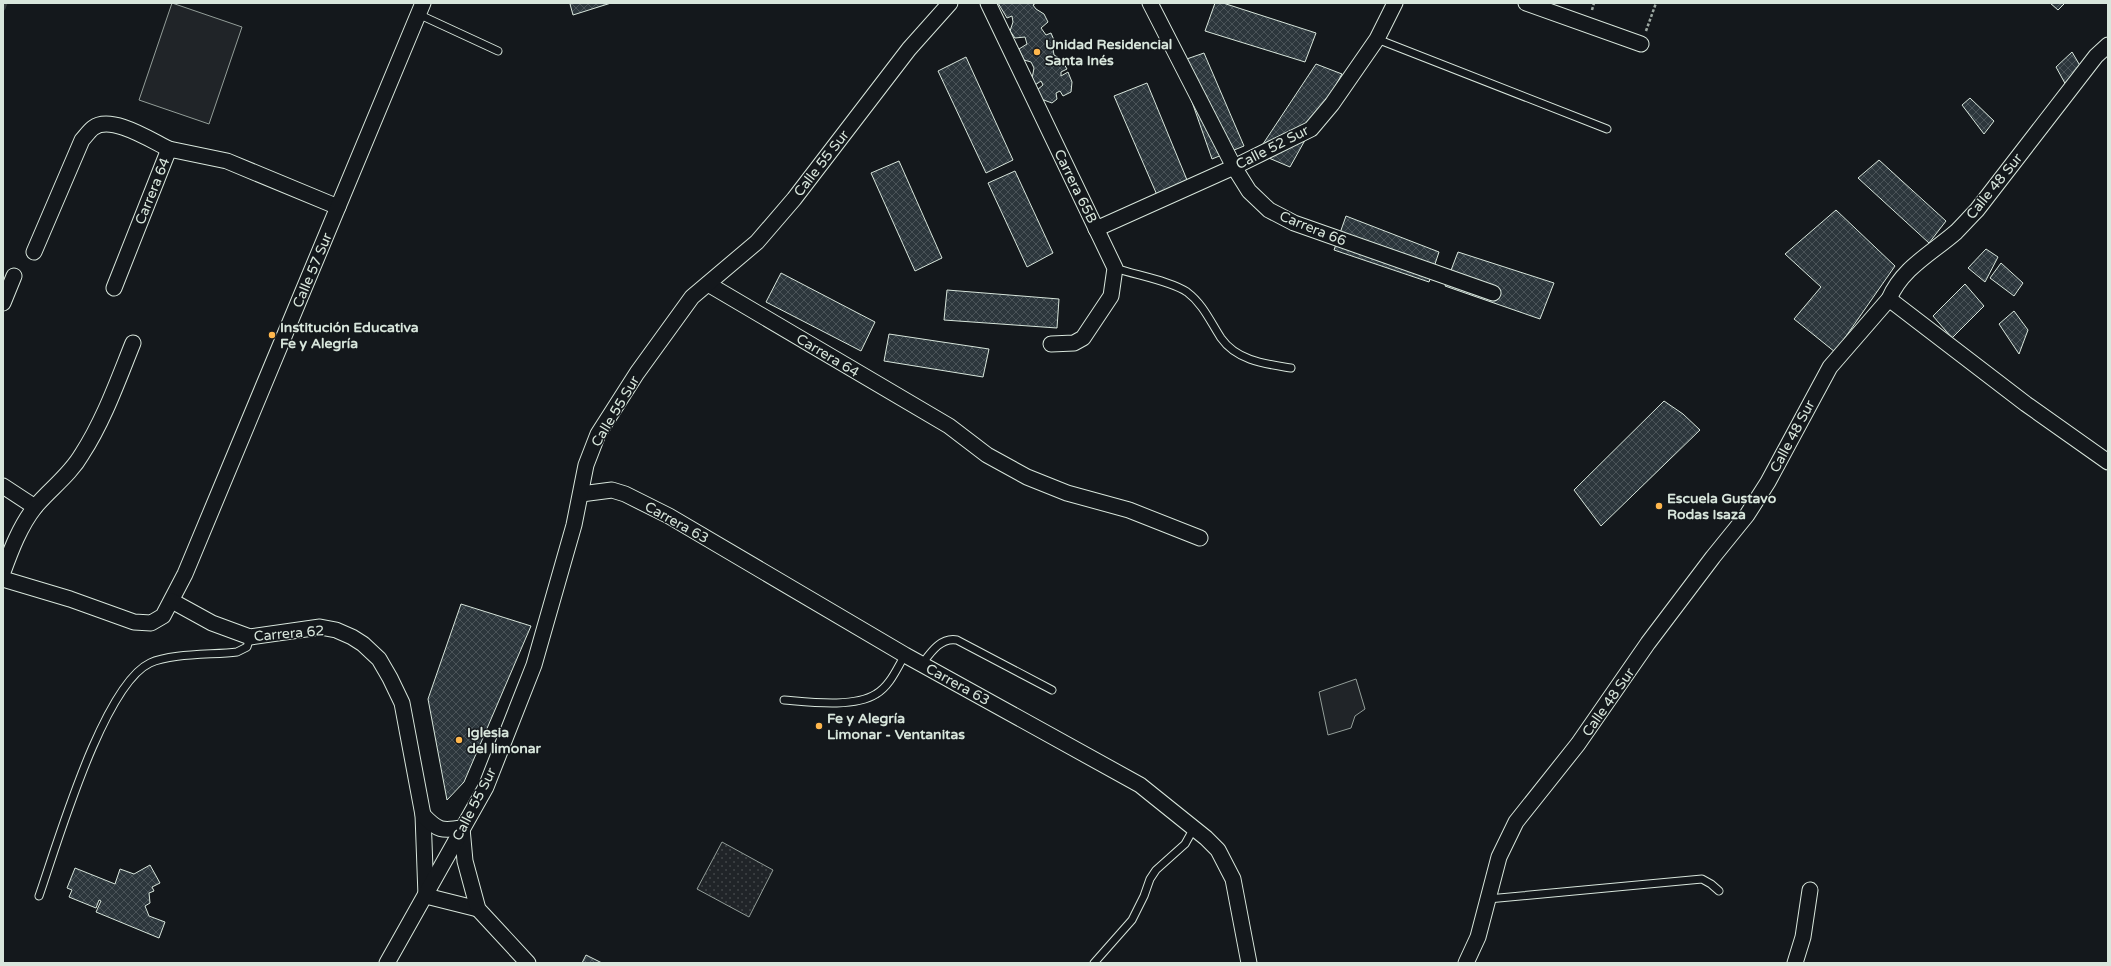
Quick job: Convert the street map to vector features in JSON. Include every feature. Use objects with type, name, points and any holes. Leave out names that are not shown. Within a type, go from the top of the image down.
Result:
[{"type":"street","name":"Calle 55 Sur","points":[[387,963],[486,787],[534,665],[581,494],[586,465],[598,434],[664,334],[692,298],[757,242],[794,199],[909,49],[950,3]]},
{"type":"street","name":"Carrera 65B","points":[[988,3],[1115,268]]},
{"type":"street","name":"Carrera 66","points":[[1150,3],[1234,167],[1249,191],[1269,210],[1294,224],[1493,293]]},
{"type":"street","name":"Calle 52 Sur","points":[[1096,229],[1234,167],[1311,129],[1332,104],[1377,39],[1395,3]]},
{"type":"street","points":[[1526,3],[1641,44]]},
{"type":"street","name":"Calle 57 Sur","points":[[172,601],[185,574],[420,9]]},
{"type":"street","name":"Calle 48 Sur","points":[[1466,963],[1478,937],[1499,857],[1516,822],[1578,744],[1648,643],[1747,515],[1768,482],[1830,367],[1889,299],[1893,289],[1911,268],[1956,232],[1977,210],[2096,56],[2108,45]]},
{"type":"street","points":[[34,252],[82,140],[93,128],[106,124],[121,127],[169,149]]},
{"type":"street","name":"Carrera 64","points":[[114,288],[169,149],[227,161],[338,206]]},
{"type":"street","points":[[1051,344],[1074,343],[1083,338],[1111,296],[1115,268]]},
{"type":"street","points":[[3,303],[14,276]]},
{"type":"street","name":"Carrera 64","points":[[708,284],[948,426],[987,455],[1027,477],[1067,493],[1129,510],[1200,538]]},
{"type":"street","points":[[1889,299],[2026,404],[2108,462]]},
{"type":"street","points":[[3,572],[16,540],[35,507],[66,475],[82,455],[97,429],[134,343]]},
{"type":"street","points":[[3,486],[35,507]]},
{"type":"street","name":"Carrera 63","points":[[581,494],[612,490],[625,494],[715,542],[905,655],[1140,785],[1194,828],[1218,850],[1233,879],[1249,963]]},
{"type":"street","points":[[3,580],[70,599],[134,622],[151,623],[162,616],[172,601]]},
{"type":"street","name":"Carrera 62","points":[[172,601],[212,623],[250,637],[320,627],[336,630],[352,637],[379,659],[402,704],[424,815],[426,896]]},
{"type":"street","points":[[424,815],[434,827],[444,830],[462,828],[465,860],[478,908],[528,963]]},
{"type":"street","points":[[1795,963],[1803,937],[1810,890]]},
{"type":"street","points":[[426,896],[478,908]]},
{"type":"lane","points":[[420,9],[498,51]]},
{"type":"lane","points":[[1377,39],[1607,129]]},
{"type":"lane","points":[[1115,268],[1185,291],[1197,301],[1227,344],[1246,359],[1291,368]]},
{"type":"lane","points":[[39,896],[91,748],[135,672],[151,662],[163,659],[237,652],[247,647],[250,637]]},
{"type":"lane","points":[[922,664],[932,650],[943,642],[950,639],[957,640],[1052,690]]},
{"type":"lane","points":[[784,700],[823,703],[858,700],[876,694],[889,682],[905,655]]},
{"type":"lane","points":[[1094,963],[1132,920],[1144,896],[1150,879],[1156,870],[1184,844],[1194,828]]},
{"type":"lane","points":[[1488,899],[1702,879],[1711,884],[1719,892]]},
{"type":"path","points":[[1641,44],[1656,3]]},
{"type":"shaded area","points":[[172,3],[242,27],[209,124],[139,100]]},
{"type":"shaded area","points":[[1356,679],[1365,709],[1355,716],[1351,728],[1328,735],[1319,692]]},
{"type":"shaded area","points":[[722,842],[773,870],[749,917],[697,889]]},
{"type":"building","points":[[611,3],[573,15],[570,4]]},
{"type":"building","name":"Unidad Residencial Santa Inés","points":[[998,3],[1036,3],[1033,5],[1044,14],[1048,22],[1041,28],[1046,35],[1051,33],[1054,40],[1054,55],[1061,59],[1067,69],[1061,72],[1061,76],[1068,72],[1072,82],[1071,92],[1063,96],[1060,91],[1056,93],[1057,99],[1052,103],[1041,99],[1037,90],[1043,85],[1041,81],[1035,85],[1032,79],[1034,68],[1031,62],[1024,60],[1019,49],[1027,44],[1025,37],[1015,38],[1010,31],[1013,22],[1012,16],[1007,18]]},
{"type":"building","points":[[1215,3],[1223,3],[1316,33],[1305,62],[1205,31]]},
{"type":"building","points":[[2050,3],[2065,3],[2058,10]]},
{"type":"building","points":[[2072,52],[2082,69],[2067,87],[2056,67]]},
{"type":"building","points":[[1204,53],[1244,146],[1212,159],[1178,62]]},
{"type":"building","points":[[966,57],[1013,160],[986,173],[938,71]]},
{"type":"building","points":[[1316,64],[1342,74],[1290,167],[1257,153]]},
{"type":"building","points":[[1147,83],[1187,180],[1157,195],[1114,96]]},
{"type":"building","points":[[1970,98],[1994,121],[1984,134],[1962,105]]},
{"type":"building","points":[[1879,160],[1946,221],[1929,243],[1858,178]]},
{"type":"building","points":[[899,161],[942,258],[915,271],[871,173]]},
{"type":"building","points":[[1015,171],[1053,253],[1027,267],[988,183]]},
{"type":"building","points":[[1836,210],[1895,266],[1835,352],[1794,319],[1821,287],[1785,254]]},
{"type":"building","points":[[1346,216],[1439,252],[1429,282],[1334,250]]},
{"type":"building","points":[[1986,249],[1998,257],[1985,282],[1968,268]]},
{"type":"building","points":[[1458,252],[1554,283],[1540,319],[1445,286]]},
{"type":"building","points":[[2001,263],[2023,283],[2014,296],[1990,278]]},
{"type":"building","points":[[781,273],[875,322],[861,351],[766,302]]},
{"type":"building","points":[[1965,284],[1984,306],[1952,338],[1933,316]]},
{"type":"building","points":[[947,290],[1059,299],[1057,328],[944,320]]},
{"type":"building","points":[[2014,311],[2028,330],[2019,354],[1999,324]]},
{"type":"building","points":[[889,334],[989,349],[983,377],[884,361]]},
{"type":"building","points":[[1664,401],[1683,414],[1700,430],[1601,526],[1574,490]]},
{"type":"building","name":"Iglesia del limonar","points":[[461,604],[531,626],[464,782],[447,800],[428,699]]},
{"type":"building","points":[[150,865],[160,883],[152,887],[154,891],[149,893],[150,903],[145,906],[149,916],[165,922],[159,938],[96,912],[101,901],[99,900],[96,908],[69,897],[72,890],[67,888],[75,868],[115,884],[120,869],[134,874]]},
{"type":"building","points":[[586,955],[602,963],[582,963]]},
{"type":"waterway","points":[[3,8],[5,3]]},
{"type":"place","name":"Unidad Residencial Santa Inés","points":[[1037,52]]},
{"type":"place","name":"Institución Educativa Fe y Alegría","points":[[272,335]]},
{"type":"place","name":"Escuela Gustavo Rodas Isaza","points":[[1659,506]]},
{"type":"place","name":"Fe y Alegría Limonar - Ventanitas","points":[[819,726]]},
{"type":"place","name":"Iglesia del limonar","points":[[459,740]]}]
